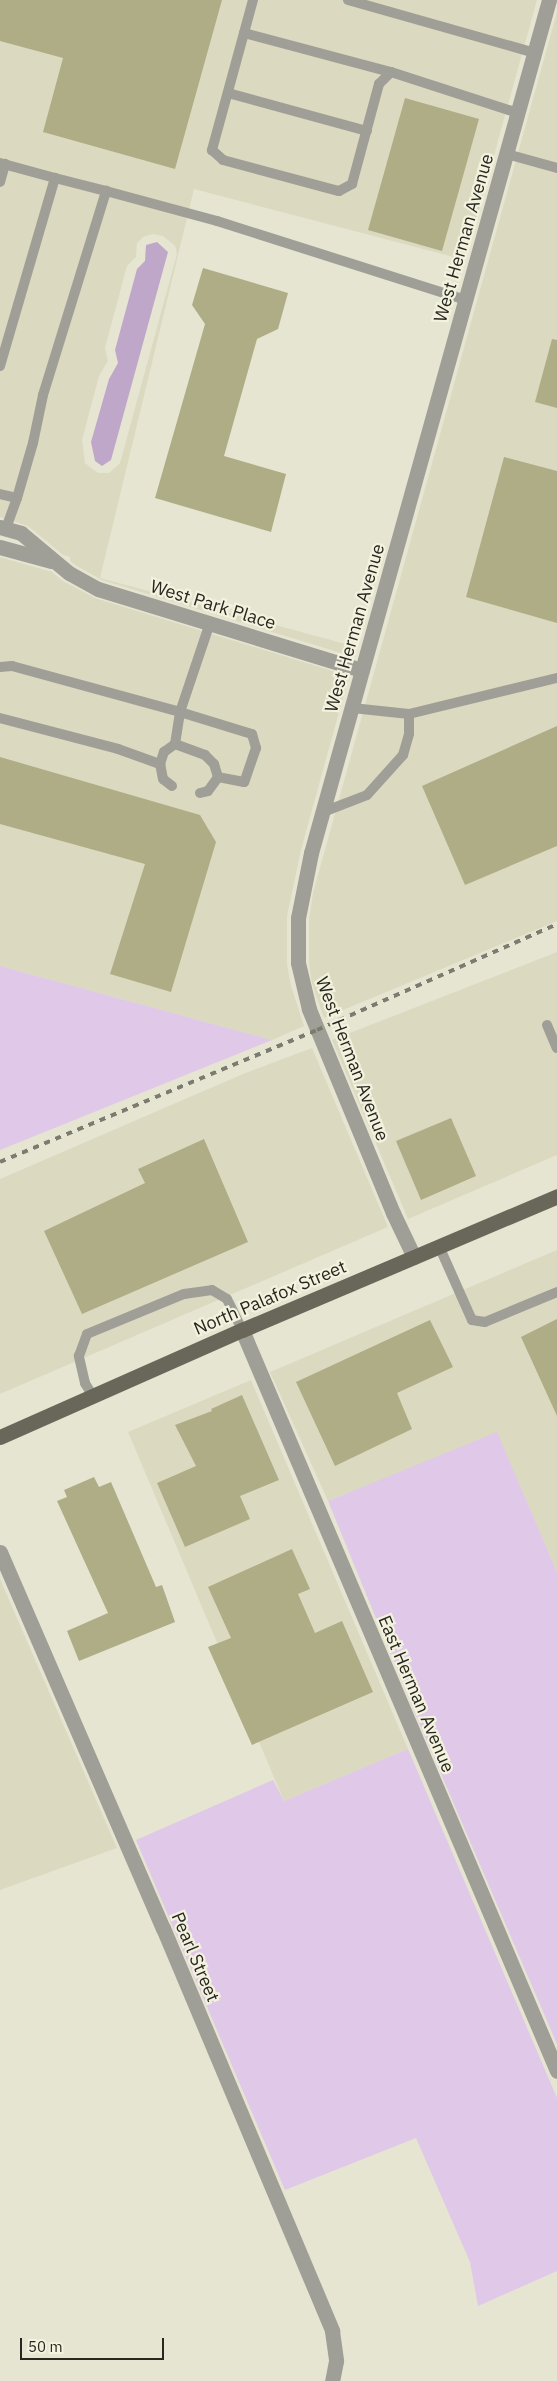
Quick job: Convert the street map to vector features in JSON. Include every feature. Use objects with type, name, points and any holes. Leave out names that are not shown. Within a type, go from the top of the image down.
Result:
[{"type":"main road","name":"North Palafox Street","points":[[0,1438],[242,1330],[557,1196]]},
{"type":"street","name":"West Herman Avenue","points":[[414,1256],[325,1052],[301,984],[296,942],[298,918],[302,891],[323,812],[549,0]]},
{"type":"street","name":"West Park Place","points":[[3,528],[21,533],[57,563],[98,589],[362,670]]},
{"type":"street","name":"West Park Place","points":[[0,547],[57,563]]},
{"type":"street","name":"East Herman Avenue","points":[[242,1330],[557,2071]]},
{"type":"street","name":"Pearl Street","points":[[0,1552],[163,1928],[332,2331],[336,2361],[332,2381]]},
{"type":"lane","points":[[253,0],[212,150],[224,160],[339,191],[352,184],[379,84],[391,72]]},
{"type":"lane","points":[[348,0],[535,53]]},
{"type":"lane","points":[[244,33],[391,72],[518,113]]},
{"type":"lane","points":[[228,93],[367,131]]},
{"type":"lane","points":[[506,154],[557,168]]},
{"type":"lane","points":[[0,182],[3,163],[216,221],[466,300]]},
{"type":"lane","points":[[0,366],[55,178]]},
{"type":"lane","points":[[3,528],[17,498],[33,443],[43,395],[106,192]]},
{"type":"lane","points":[[0,494],[17,498]]},
{"type":"lane","points":[[172,786],[163,778],[160,764],[164,752],[175,744],[180,712],[210,623]]},
{"type":"lane","points":[[0,667],[12,666],[180,712],[252,734],[256,748],[244,782],[218,777]]},
{"type":"lane","points":[[352,708],[410,714],[557,678]]},
{"type":"lane","points":[[323,812],[367,795],[403,755],[409,734],[410,714]]},
{"type":"lane","points":[[0,718],[118,749],[160,764]]},
{"type":"lane","points":[[175,744],[205,755],[214,764],[218,777]]},
{"type":"lane","points":[[200,793],[208,791],[218,777]]},
{"type":"lane","points":[[547,1025],[557,1048]]},
{"type":"lane","points":[[440,1246],[472,1320],[485,1322],[557,1292]]},
{"type":"lane","points":[[93,1396],[86,1383],[79,1356],[87,1334],[184,1294],[212,1290],[227,1299],[242,1330]]},
{"type":"shaded area","points":[[0,0],[537,0],[465,260],[194,189],[100,578],[357,647],[354,657],[102,580],[75,565],[70,561],[70,557],[63,555],[28,526],[0,517]],"holes":[[[153,234],[163,236],[175,246],[177,254],[120,463],[109,473],[98,473],[85,463],[82,440],[99,376],[108,361],[105,348],[127,266],[136,257],[137,243],[143,237]]]},
{"type":"shaded area","points":[[557,12],[557,921],[324,1018],[312,983],[309,963],[309,920],[313,893]]},
{"type":"shaded area","points":[[157,242],[168,252],[111,460],[102,466],[95,461],[91,442],[109,379],[118,363],[115,350],[137,269],[145,261],[146,245]]},
{"type":"shaded area","points":[[0,557],[52,572],[63,581],[95,598],[349,676],[301,850],[287,916],[287,964],[291,986],[304,1026],[272,1040],[0,966]]},
{"type":"shaded area","points":[[557,952],[557,1155],[408,1219],[332,1040]]},
{"type":"shaded area","points":[[0,966],[272,1040],[0,1150]]},
{"type":"shaded area","points":[[312,1048],[388,1227],[0,1394],[0,1179],[243,1074]]},
{"type":"shaded area","points":[[557,1250],[557,1572],[497,1433],[328,1501],[270,1372]]},
{"type":"shaded area","points":[[251,1380],[408,1749],[284,1801],[128,1432]]},
{"type":"shaded area","points":[[497,1432],[557,1572],[557,2044],[414,1711],[328,1501]]},
{"type":"shaded area","points":[[0,1579],[117,1848],[0,1890]]},
{"type":"shaded area","points":[[408,1749],[557,2098],[557,2271],[478,2306],[470,2262],[416,2138],[285,2190],[136,1840],[273,1780],[284,1801]]},
{"type":"building","points":[[0,0],[222,0],[175,169],[43,132],[63,58],[0,41]]},
{"type":"building","points":[[405,98],[479,119],[442,251],[368,230]]},
{"type":"building","points":[[203,268],[288,293],[278,329],[257,339],[224,456],[286,474],[271,532],[155,498],[205,324],[192,305]]},
{"type":"building","points":[[552,339],[557,340],[557,408],[535,402]]},
{"type":"building","points":[[504,457],[557,471],[557,623],[466,597]]},
{"type":"building","points":[[557,726],[557,846],[465,885],[422,786]]},
{"type":"building","points":[[0,757],[200,815],[216,842],[171,992],[110,974],[145,864],[0,824]]},
{"type":"building","points":[[451,1118],[476,1176],[421,1200],[396,1141]]},
{"type":"building","points":[[204,1139],[248,1242],[82,1314],[44,1231],[145,1183],[138,1169]]},
{"type":"building","points":[[557,1319],[557,1416],[521,1337]]},
{"type":"building","points":[[430,1320],[453,1367],[397,1393],[412,1429],[335,1466],[296,1382]]},
{"type":"building","points":[[242,1395],[279,1480],[240,1496],[250,1519],[185,1547],[157,1483],[196,1466],[175,1425],[212,1411],[211,1409]]},
{"type":"building","points":[[94,1477],[99,1487],[111,1482],[156,1587],[162,1585],[175,1622],[79,1661],[67,1631],[108,1613],[57,1501],[67,1497],[64,1490]]},
{"type":"building","points":[[292,1549],[310,1589],[298,1594],[315,1633],[342,1621],[373,1692],[252,1745],[208,1647],[231,1638],[208,1587]]},
{"type":"railway","points":[[0,1162],[317,1030],[557,924]]}]
